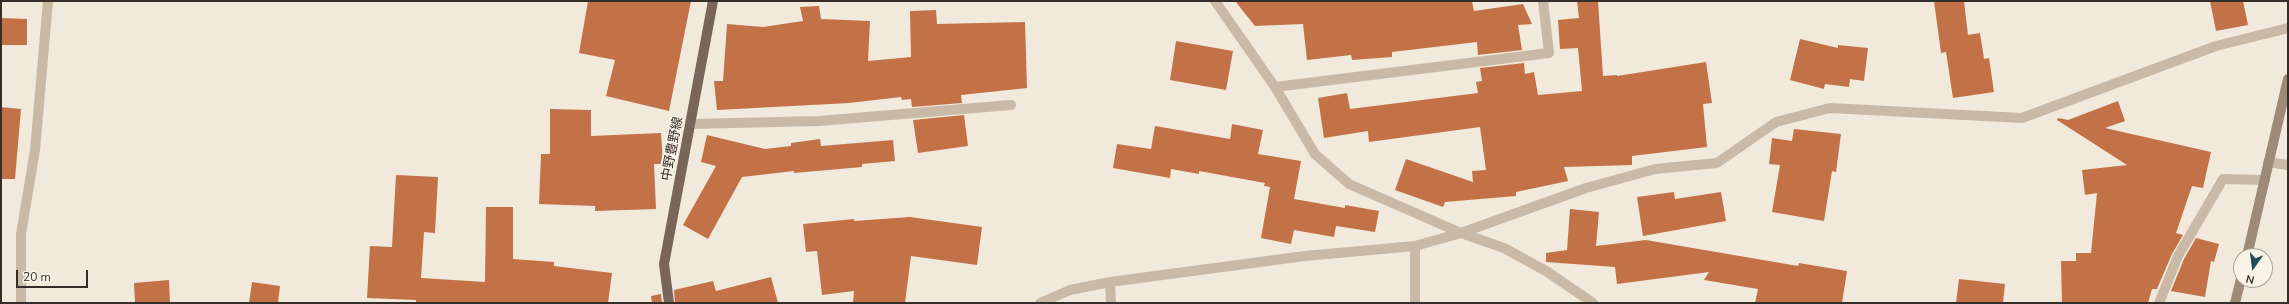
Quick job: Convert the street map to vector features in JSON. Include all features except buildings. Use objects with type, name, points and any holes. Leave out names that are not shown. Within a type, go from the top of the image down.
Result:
[{"type":"main road","name":"中野豊野線","points":[[669,303],[664,264],[713,1]]},
{"type":"street","points":[[21,303],[21,234],[35,150],[48,1]]},
{"type":"street","points":[[1215,1],[1275,87],[1315,154],[1349,184],[1461,233],[1504,248],[1546,270],[1593,303]]},
{"type":"street","points":[[1275,87],[1549,53],[1543,1]]},
{"type":"street","points":[[1040,303],[1070,290],[1110,282],[1305,256],[1415,246],[1461,233],[1586,188],[1655,169],[1717,163],[1776,122],[1830,108],[2022,118],[2216,46],[2288,28]]},
{"type":"street","points":[[2248,248],[2288,79]]},
{"type":"street","points":[[691,124],[819,121],[1010,105]]},
{"type":"street","points":[[2268,162],[2288,165]]},
{"type":"street","points":[[2160,303],[2178,256],[2223,179],[2265,180]]},
{"type":"street","points":[[1415,246],[1415,303]]},
{"type":"street","points":[[1110,282],[1111,303]]},
{"type":"street","points":[[2235,303],[2239,288]]}]
